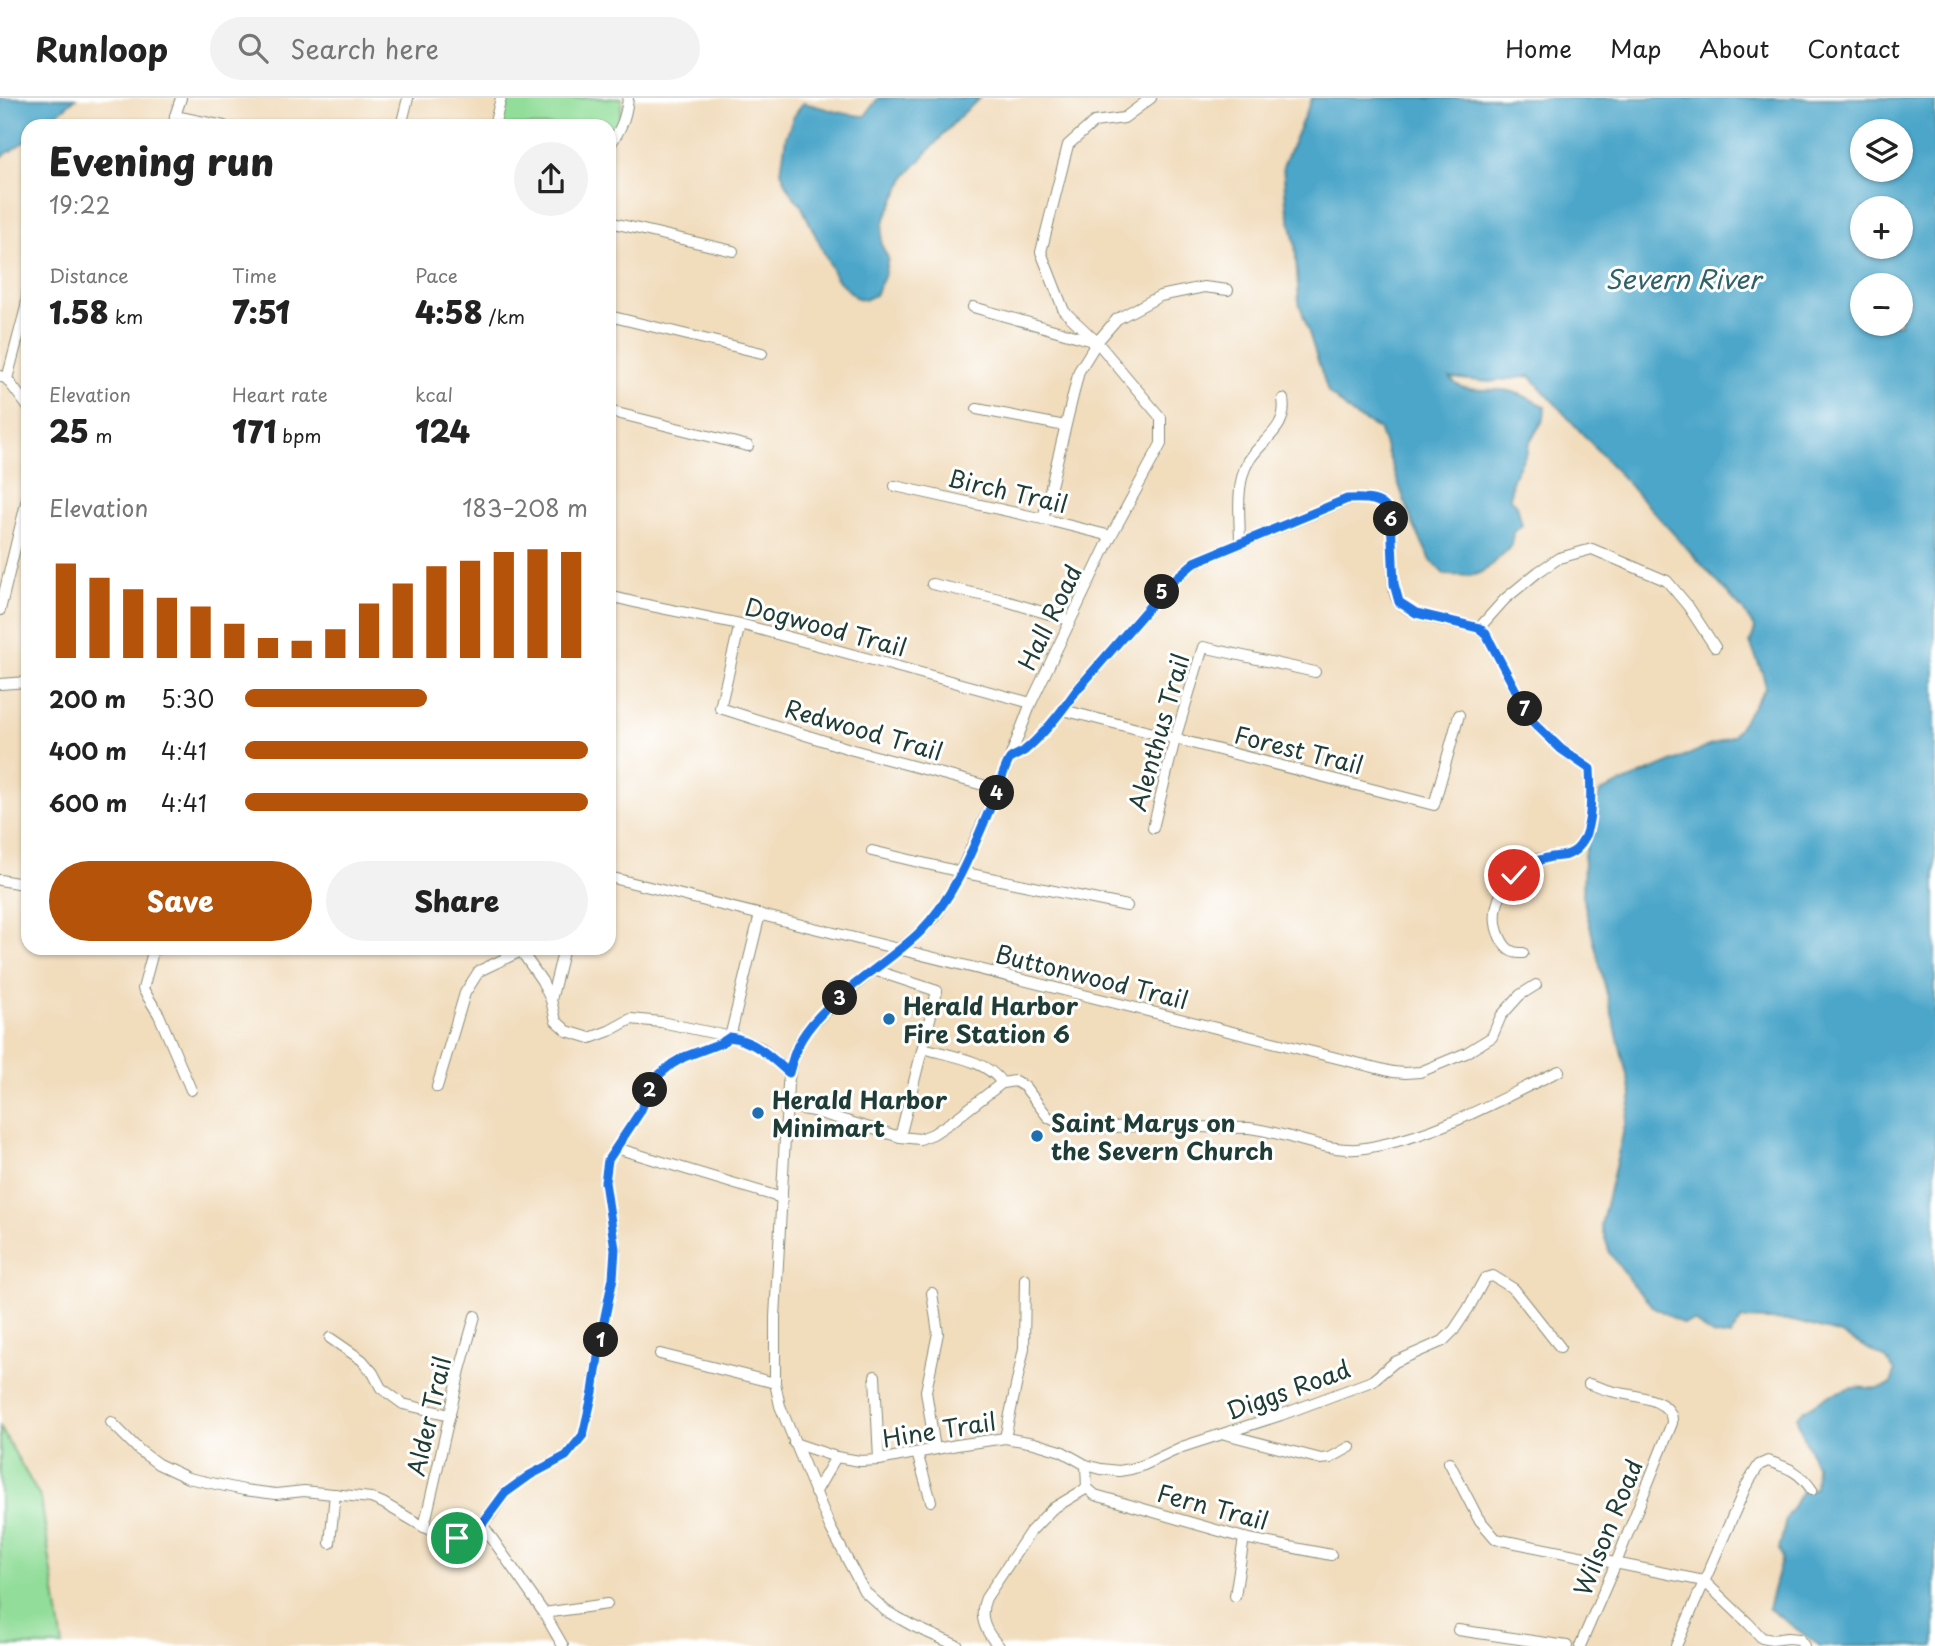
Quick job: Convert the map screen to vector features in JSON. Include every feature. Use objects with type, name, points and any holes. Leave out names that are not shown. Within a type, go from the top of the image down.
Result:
[{"type":"street","points":[[176,119],[181,98]]},
{"type":"street","points":[[403,119],[408,98]]},
{"type":"street","points":[[496,119],[501,98]]},
{"type":"street","points":[[616,137],[626,116],[628,98]]},
{"type":"street","name":"Hall Road","points":[[958,1646],[886,1611],[864,1591],[846,1560],[815,1493],[780,1406],[775,1383],[775,1317],[789,1078],[794,1053],[810,1026],[900,950],[936,916],[947,899],[998,789],[1031,703],[1069,620],[1161,444],[1161,418],[1097,342],[1064,311],[1041,252],[1068,145],[1094,122],[1124,118],[1151,98]]},
{"type":"street","points":[[616,224],[733,251]]},
{"type":"street","points":[[1043,519],[1079,371],[1097,342],[1117,320],[1160,296],[1204,287],[1228,290]]},
{"type":"street","points":[[973,307],[1097,342]]},
{"type":"street","points":[[616,318],[762,353]]},
{"type":"street","points":[[21,322],[3,377],[21,399]]},
{"type":"street","points":[[1240,544],[1241,481],[1246,465],[1280,424],[1285,412],[1283,398]]},
{"type":"street","points":[[977,409],[1065,426]]},
{"type":"street","points":[[616,413],[748,446]]},
{"type":"street","name":"Birch Trail","points":[[895,486],[1111,536]]},
{"type":"street","points":[[1010,759],[1023,751],[1063,709],[1168,585],[1195,562],[1347,499],[1370,499],[1381,503],[1390,512],[1396,597],[1403,606],[1424,615],[1479,628],[1491,640],[1532,721],[1561,749],[1590,769],[1590,816],[1583,840],[1575,851],[1565,856],[1533,861],[1514,875],[1502,892],[1495,911],[1498,933],[1506,948],[1515,954],[1523,953]]},
{"type":"street","points":[[0,611],[21,524]]},
{"type":"street","points":[[1479,628],[1505,599],[1538,572],[1559,558],[1592,549],[1667,581],[1688,606],[1715,647]]},
{"type":"street","points":[[932,584],[999,598],[1069,620]]},
{"type":"street","name":"Dogwood Trail","points":[[616,598],[740,624],[1031,703]]},
{"type":"street","name":"Redwood Trail","points":[[740,624],[720,708],[853,750],[998,789]]},
{"type":"street","name":"Alenthus Trail","points":[[1153,828],[1175,739],[1203,647],[1315,671]]},
{"type":"street","points":[[0,684],[21,682]]},
{"type":"street","name":"Forest Trail","points":[[1063,709],[1434,805],[1459,715]]},
{"type":"street","points":[[872,852],[1127,906]]},
{"type":"street","name":"Buttonwood Trail","points":[[616,879],[1367,1066],[1405,1073],[1430,1068],[1466,1053],[1492,1037],[1501,1016],[1520,995],[1536,985]]},
{"type":"street","points":[[0,880],[21,884]]},
{"type":"street","points":[[111,1422],[139,1450],[158,1464],[188,1478],[276,1494],[304,1491],[371,1498],[424,1527],[457,1538],[467,1535],[482,1524],[505,1493],[530,1475],[566,1456],[583,1435],[613,1278],[615,1249],[605,1182],[608,1160],[640,1112],[660,1074],[684,1057],[730,1037],[760,914]]},
{"type":"street","points":[[152,955],[143,989],[159,1015],[191,1090]]},
{"type":"street","points":[[437,1087],[465,993],[479,971],[510,955]]},
{"type":"street","points":[[524,955],[542,981],[551,1000],[556,1021],[567,1031],[590,1038],[631,1019],[661,1022],[741,1039],[761,1048],[789,1078]]},
{"type":"street","points":[[551,1000],[562,955]]},
{"type":"street","points":[[874,970],[937,991],[900,1137]]},
{"type":"street","points":[[923,1048],[977,1063],[997,1075],[1002,1083]]},
{"type":"street","points":[[787,1106],[900,1137],[920,1139],[928,1137],[954,1120],[1002,1083],[1010,1081],[1025,1087],[1048,1116],[1066,1127],[1249,1128],[1328,1147],[1353,1150],[1391,1143],[1460,1119],[1559,1071]]},
{"type":"street","points":[[616,1148],[782,1198]]},
{"type":"street","name":"Diggs Road","points":[[1086,1465],[1119,1471],[1131,1469],[1182,1447],[1362,1386],[1395,1362],[1443,1340],[1461,1319],[1485,1278],[1493,1276],[1514,1289],[1560,1347]]},
{"type":"street","points":[[1005,1438],[1024,1348],[1025,1279]]},
{"type":"street","points":[[932,1293],[938,1334],[926,1391],[935,1449]]},
{"type":"street","name":"Alder Trail","points":[[424,1527],[475,1316]]},
{"type":"street","points":[[330,1338],[362,1360],[381,1388],[403,1404],[450,1415]]},
{"type":"street","points":[[660,1354],[775,1383]]},
{"type":"street","points":[[875,1376],[879,1460]]},
{"type":"street","name":"Wilson Road","points":[[1580,1646],[1672,1423],[1667,1408],[1658,1402],[1589,1384]]},
{"type":"street","points":[[1225,1434],[1321,1459],[1330,1458],[1350,1447]]},
{"type":"street","name":"Hine Trail","points":[[794,1443],[849,1461],[879,1460],[1005,1438],[1061,1451],[1086,1465]]},
{"type":"street","points":[[917,1453],[931,1501]]},
{"type":"street","points":[[815,1493],[836,1457]]},
{"type":"street","points":[[1676,1646],[1746,1486],[1759,1465],[1768,1461],[1791,1469],[1802,1476],[1812,1490]]},
{"type":"street","points":[[1449,1462],[1478,1518],[1496,1539],[1704,1581],[1762,1639],[1799,1639],[1804,1646]]},
{"type":"street","points":[[999,1646],[990,1637],[982,1618],[982,1606],[1030,1532],[1052,1509],[1087,1488],[1086,1465]]},
{"type":"street","name":"Fern Trail","points":[[1087,1488],[1095,1495],[1244,1538],[1331,1555]]},
{"type":"street","points":[[330,1543],[335,1494]]},
{"type":"street","points":[[482,1524],[544,1613],[563,1646]]},
{"type":"street","points":[[1235,1596],[1244,1538]]},
{"type":"street","points":[[544,1613],[607,1604]]},
{"type":"street","points":[[1458,1630],[1567,1646]]},
{"type":"green space","points":[[505,98],[622,98],[620,121],[616,126],[616,119],[500,119]]},
{"type":"green space","points":[[0,1427],[41,1499],[63,1646],[0,1646]]},
{"type":"water","points":[[0,98],[76,98],[51,119],[21,119],[21,144],[0,158]]},
{"type":"water","points":[[878,98],[980,98],[958,118],[906,176],[883,224],[881,244],[888,258],[884,277],[875,295],[865,300],[855,297],[836,278],[801,205],[790,192],[781,171],[786,137],[793,118],[803,103],[865,116]]},
{"type":"water","name":"Severn River","points":[[1312,98],[1935,98],[1935,1646],[1820,1646],[1768,1608],[1782,1557],[1779,1550],[1786,1519],[1802,1491],[1815,1488],[1816,1466],[1797,1416],[1838,1392],[1853,1388],[1880,1388],[1891,1384],[1895,1371],[1885,1358],[1841,1334],[1793,1321],[1742,1319],[1730,1336],[1712,1335],[1694,1321],[1683,1324],[1652,1306],[1632,1284],[1610,1253],[1601,1226],[1632,1095],[1583,898],[1584,855],[1600,792],[1733,736],[1766,687],[1750,643],[1755,629],[1743,610],[1530,376],[1489,382],[1450,378],[1455,384],[1469,389],[1514,392],[1545,407],[1544,419],[1512,479],[1510,499],[1517,505],[1522,525],[1513,532],[1510,546],[1482,572],[1471,575],[1445,575],[1431,561],[1413,524],[1379,429],[1353,415],[1328,392],[1299,302],[1295,244],[1286,202],[1283,166]]},
{"type":"place","name":"Herald Harbor Fire Station 6","points":[[889,1019]]},
{"type":"place","name":"Herald Harbor Minimart","points":[[758,1113]]},
{"type":"place","name":"Saint Marys on the Severn Church","points":[[1037,1136]]},
{"type":"route","points":[[457,1538],[467,1535],[482,1524],[505,1493],[530,1475],[566,1456],[583,1435],[613,1278],[615,1249],[605,1182],[608,1160],[640,1112],[660,1074],[684,1057],[730,1037],[761,1048],[789,1073],[800,1040],[819,1016],[900,950],[936,916],[979,834],[1010,759],[1023,751],[1063,709],[1168,585],[1195,562],[1347,499],[1377,500],[1387,508],[1391,518],[1394,584],[1399,602],[1416,613],[1479,628],[1486,634],[1532,721],[1561,749],[1590,769],[1590,816],[1583,840],[1575,851],[1565,856],[1533,861],[1514,875]]}]
